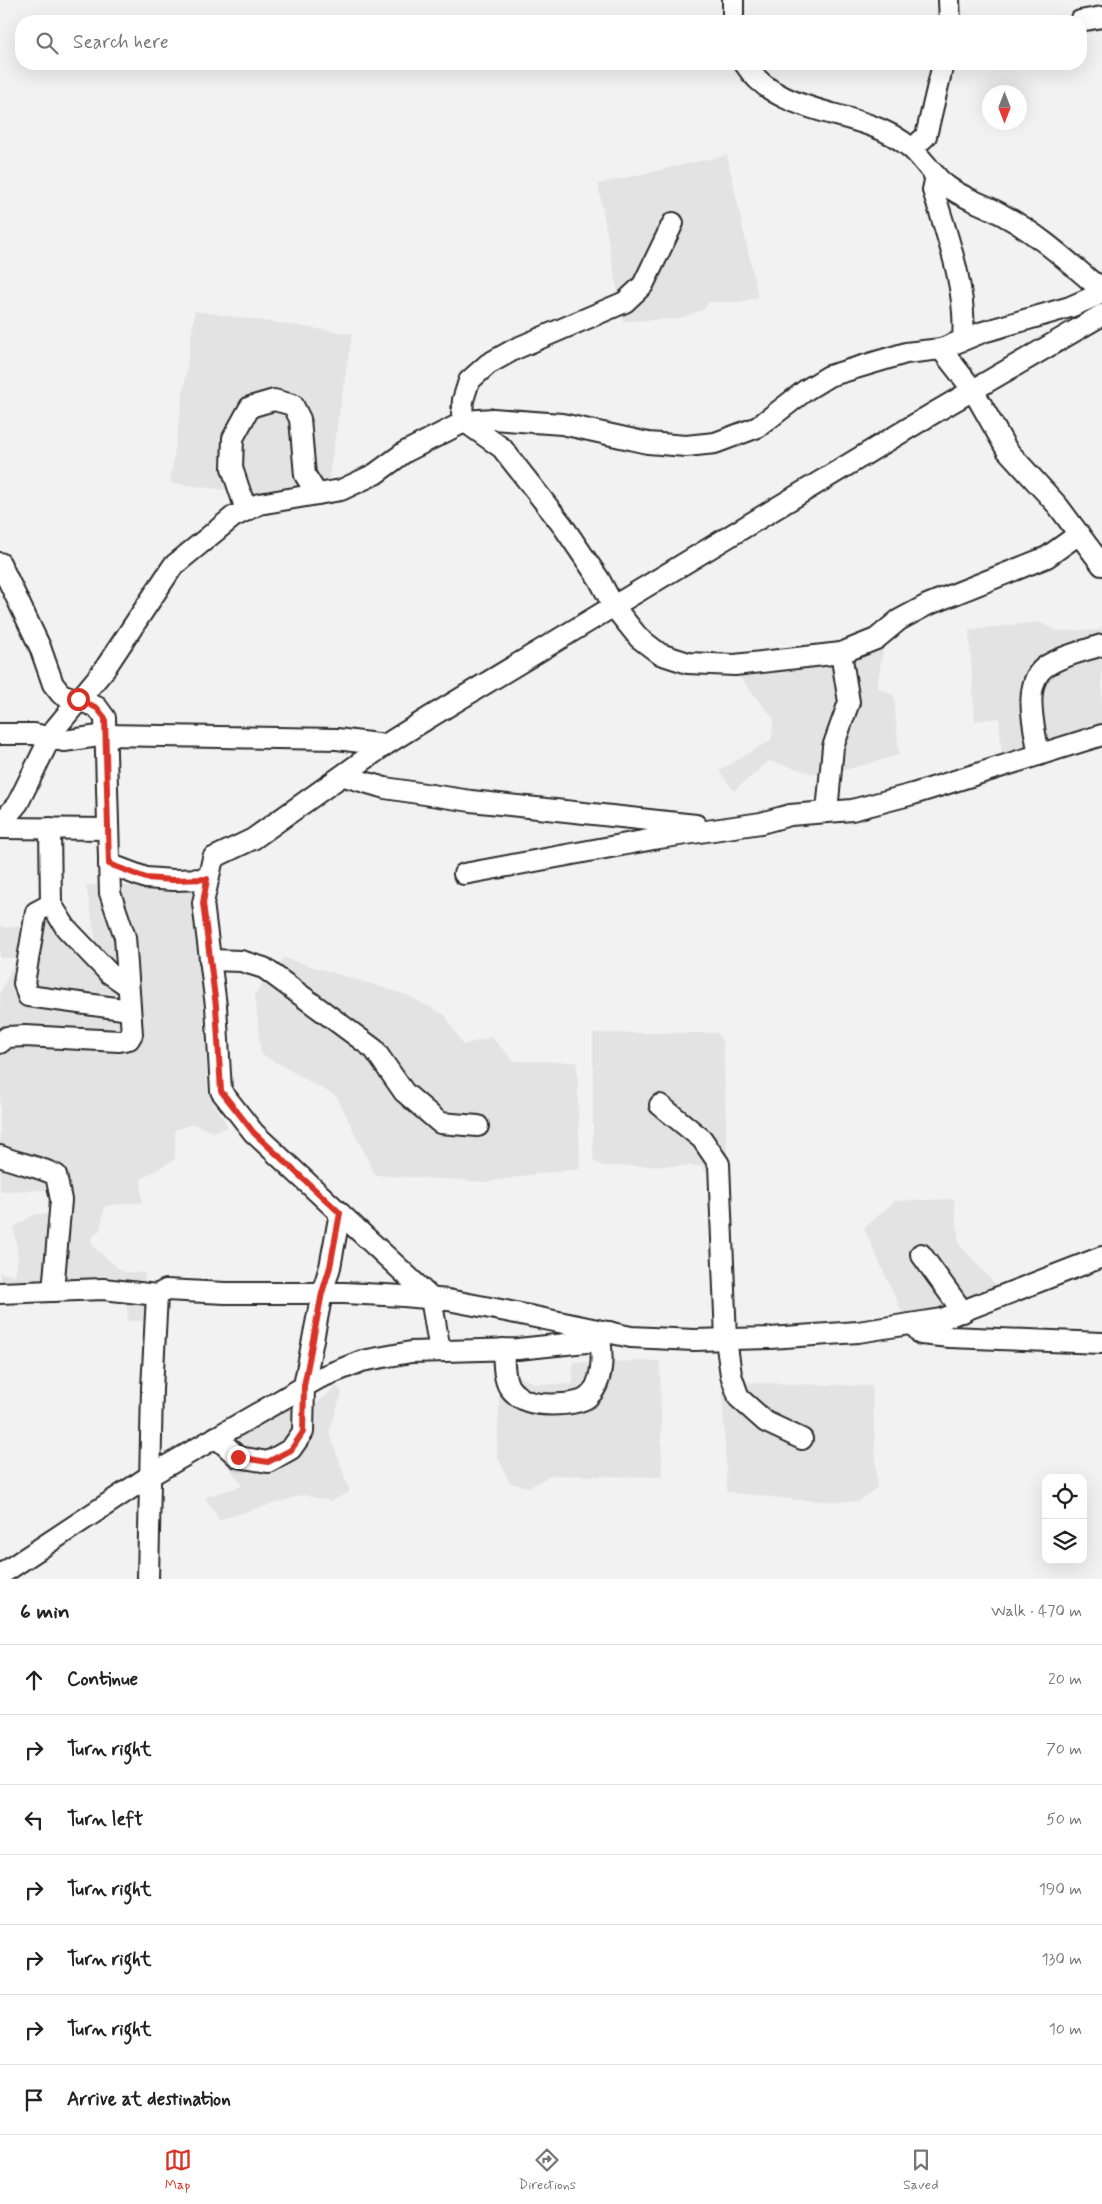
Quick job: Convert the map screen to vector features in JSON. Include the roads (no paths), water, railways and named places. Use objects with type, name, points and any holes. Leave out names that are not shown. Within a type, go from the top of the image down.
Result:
[{"type":"lane","points":[[733,0],[734,15]]},
{"type":"lane","points":[[949,0],[950,15]]},
{"type":"lane","points":[[1087,20],[1102,17]]},
{"type":"lane","points":[[749,70],[752,75],[765,86],[799,104],[872,126],[895,136],[912,149],[945,184],[972,202],[1000,213],[1030,232],[1092,282],[1102,286]]},
{"type":"lane","points":[[912,149],[926,136],[942,70]]},
{"type":"lane","points":[[936,176],[933,190],[962,299],[963,340]]},
{"type":"lane","points":[[674,223],[643,285],[625,302],[515,349],[488,364],[469,381],[463,400],[462,414],[466,421],[502,448],[563,526],[599,579],[614,607],[639,638],[660,654],[688,663],[735,665],[841,653],[876,639],[899,620],[928,605],[1047,557],[1079,534]]},
{"type":"lane","points":[[0,826],[18,803],[54,730],[104,670],[173,566],[233,517],[246,510],[259,504],[341,490],[375,474],[405,452],[466,421],[493,418],[562,424],[648,443],[686,446],[715,443],[758,427],[806,390],[829,376],[881,359],[941,349],[1006,324],[1070,307],[1102,293]]},
{"type":"lane","points":[[440,1351],[430,1298],[254,1133],[221,1091],[216,1006],[203,903],[213,858],[253,839],[385,745],[973,390],[1102,315]]},
{"type":"lane","points":[[941,349],[973,390],[1007,450],[1058,506],[1102,566]]},
{"type":"lane","points":[[246,510],[232,468],[233,438],[250,407],[274,400],[293,405],[300,419],[305,475],[317,494]]},
{"type":"lane","points":[[0,564],[40,647],[53,684],[61,694],[78,699],[97,708],[105,718],[110,893],[125,937],[132,1034],[129,1039],[119,1041],[25,1036],[7,1037],[0,1043]]},
{"type":"lane","points":[[1039,756],[1031,709],[1032,684],[1045,666],[1064,657],[1102,645]]},
{"type":"lane","points":[[827,812],[833,746],[849,702],[841,653]]},
{"type":"lane","points":[[0,734],[34,734],[64,741],[106,735],[337,739],[385,745]]},
{"type":"lane","points":[[464,874],[659,838],[760,823],[790,815],[852,810],[1039,756],[1102,735]]},
{"type":"lane","points":[[344,776],[385,788],[697,825],[714,830]]},
{"type":"lane","points":[[0,826],[108,829]]},
{"type":"lane","points":[[50,828],[51,904],[66,928],[109,973],[128,986]]},
{"type":"lane","points":[[109,864],[146,878],[173,880],[207,879]]},
{"type":"lane","points":[[51,904],[36,912],[24,983],[28,996],[130,1010]]},
{"type":"lane","points":[[210,960],[241,961],[264,968],[374,1049],[404,1092],[440,1123],[478,1126]]},
{"type":"lane","points":[[660,1105],[702,1139],[718,1164],[726,1339],[731,1375],[739,1398],[766,1422],[802,1439]]},
{"type":"lane","points":[[0,1156],[13,1161],[38,1166],[56,1174],[61,1200],[53,1291]]},
{"type":"lane","points":[[216,1437],[238,1457],[268,1462],[291,1450],[303,1432],[304,1386],[340,1213]]},
{"type":"lane","points":[[921,1254],[963,1312]]},
{"type":"lane","points":[[0,1294],[103,1288],[157,1296],[166,1290],[226,1293],[322,1293],[430,1298],[506,1311],[605,1336],[694,1340],[726,1339],[858,1332],[942,1319],[1102,1257]]},
{"type":"lane","points":[[148,1579],[152,1390],[157,1296]]},
{"type":"lane","points":[[913,1324],[922,1334],[950,1337],[1102,1343]]},
{"type":"lane","points":[[0,1575],[151,1475],[304,1386],[362,1361],[411,1352],[503,1349],[597,1341],[605,1336]]},
{"type":"lane","points":[[503,1349],[509,1386],[516,1395],[534,1403],[548,1405],[568,1404],[587,1398],[598,1384],[605,1336]]}]
